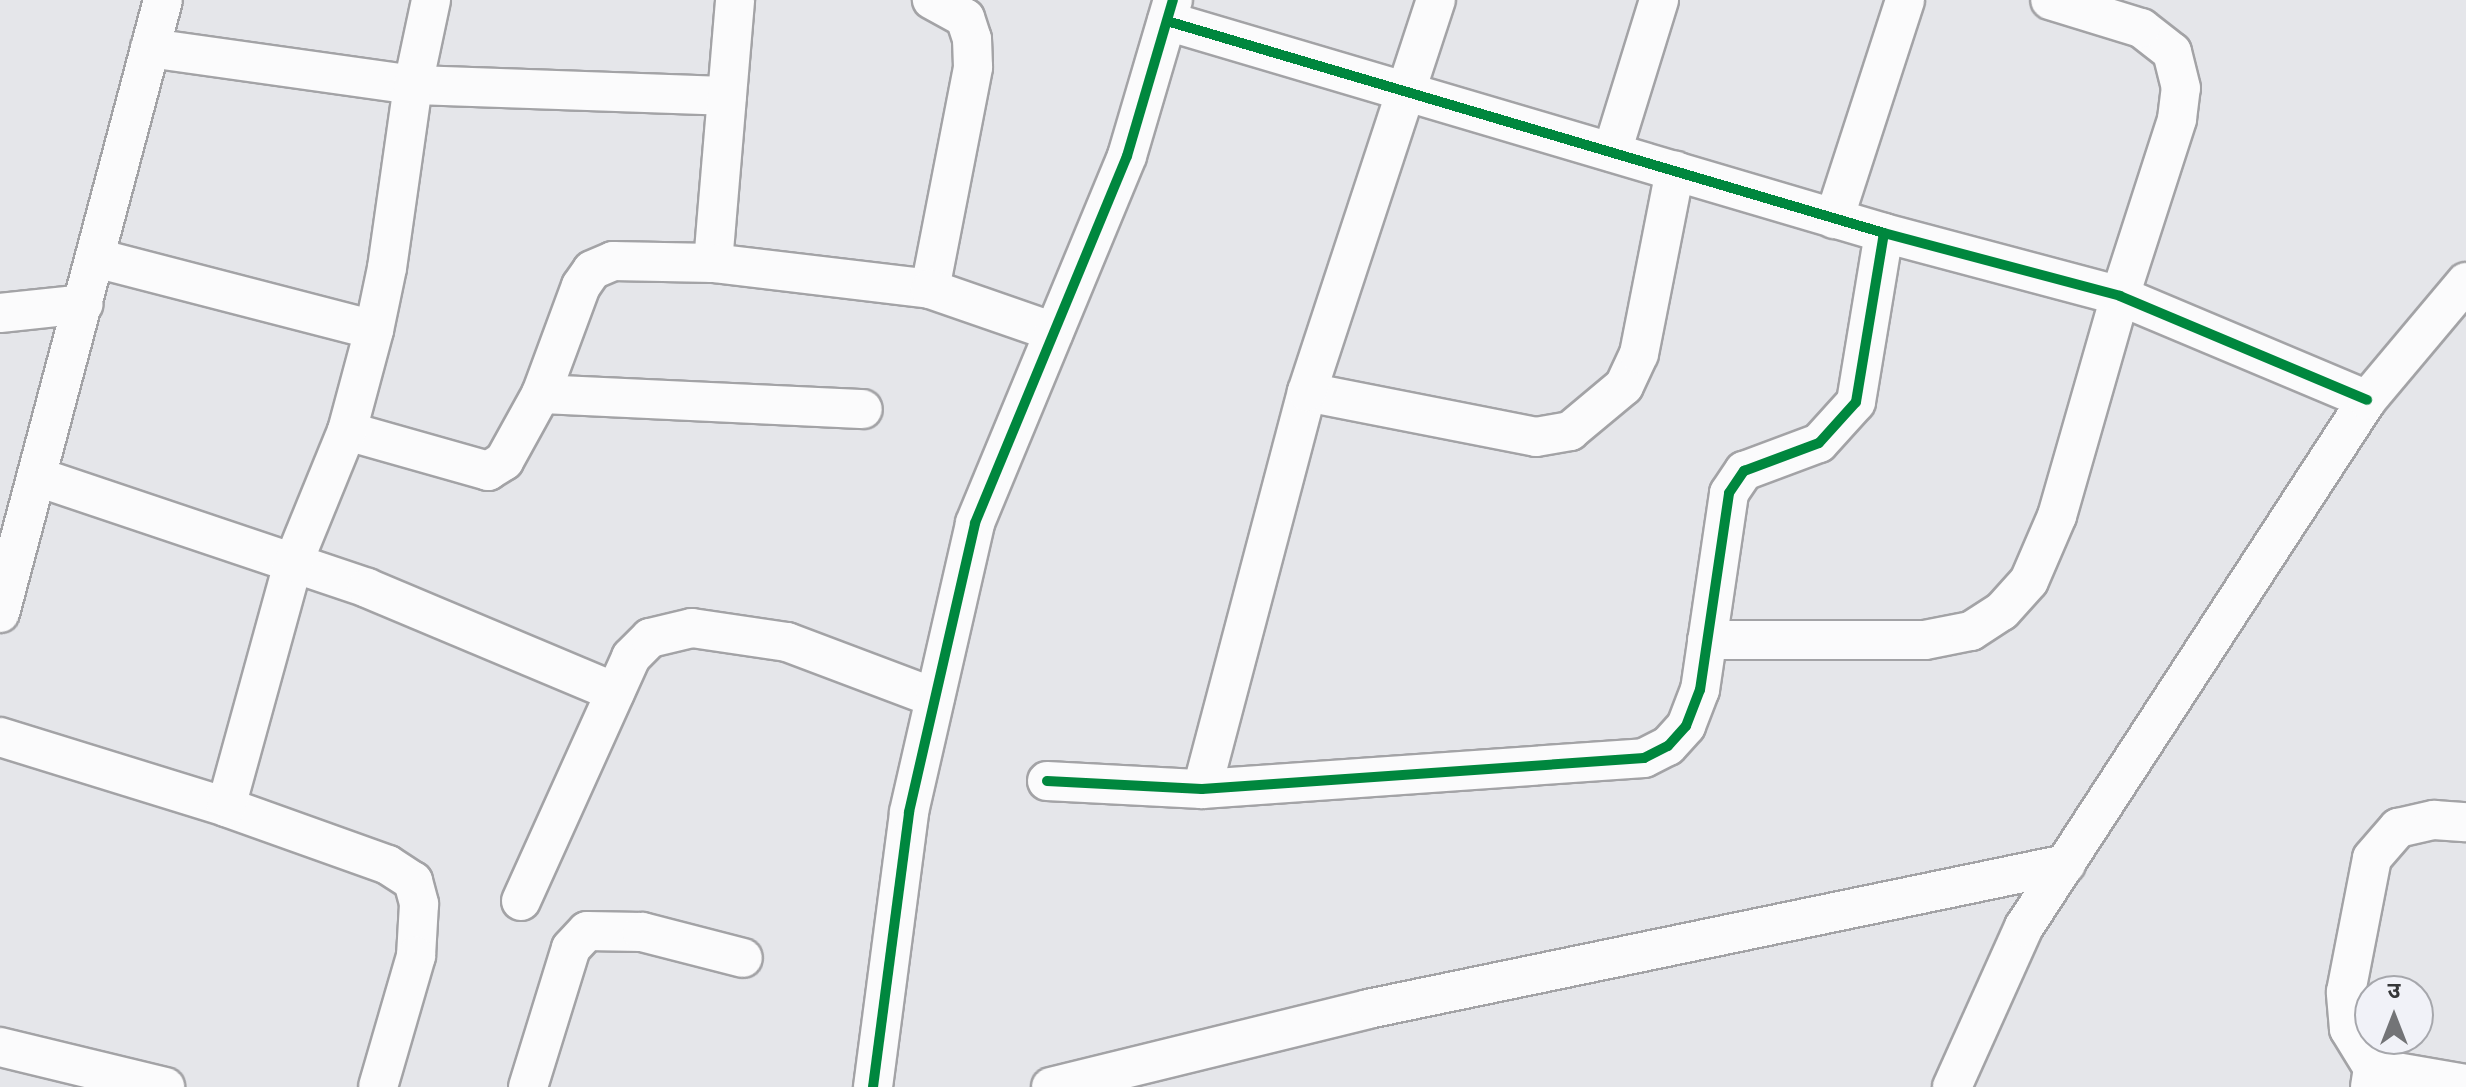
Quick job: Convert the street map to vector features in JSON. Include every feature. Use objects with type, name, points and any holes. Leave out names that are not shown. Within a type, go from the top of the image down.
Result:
[{"type":"street","points":[[226,807],[293,563],[347,431],[374,330],[387,268],[413,85],[431,0]]},
{"type":"street","points":[[713,263],[735,0]]},
{"type":"street","points":[[930,289],[973,67],[972,39],[965,18],[932,0]]},
{"type":"street","points":[[1202,789],[1307,392],[1436,0]]},
{"type":"street","points":[[1612,152],[1659,0]]},
{"type":"street","points":[[1834,219],[1905,0]]},
{"type":"street","points":[[1707,640],[1925,640],[1971,631],[2002,611],[2029,581],[2057,516],[2120,296],[2177,119],[2181,88],[2172,52],[2141,28],[2050,0]]},
{"type":"street","points":[[873,1087],[909,812],[975,523],[1127,156],[1170,10],[1407,94],[1834,219],[2120,296],[2367,400]]},
{"type":"street","points":[[0,613],[96,258],[150,15],[413,85],[727,96]]},
{"type":"street","points":[[1307,392],[1536,437],[1570,431],[1624,386],[1639,354],[1675,171]]},
{"type":"street","points":[[1047,781],[1202,789],[1644,758],[1668,746],[1686,726],[1700,690],[1729,493],[1744,471],[1819,443],[1856,402],[1884,233]]},
{"type":"street","points":[[96,258],[374,330]]},
{"type":"street","points":[[347,431],[488,471],[504,461],[516,445],[541,394],[581,286],[592,270],[613,261],[713,263],[930,289],[1054,332]]},
{"type":"street","points":[[1952,1087],[2024,927],[2367,400],[2466,282]]},
{"type":"street","points":[[0,313],[84,304]]},
{"type":"street","points":[[541,394],[863,409]]},
{"type":"street","points":[[38,477],[367,588],[615,692]]},
{"type":"street","points":[[521,901],[631,657],[650,638],[692,628],[787,642],[935,698]]},
{"type":"street","points":[[0,737],[226,807],[388,865],[413,881],[419,904],[416,956],[378,1087]]},
{"type":"street","points":[[2466,822],[2434,820],[2398,828],[2372,858],[2346,992],[2349,1029],[2371,1078],[2466,1084]]},
{"type":"street","points":[[1051,1087],[1368,1009],[2066,864]]},
{"type":"street","points":[[528,1087],[571,948],[587,931],[642,932],[743,958]]},
{"type":"street","points":[[0,1047],[165,1087]]},
{"type":"cycle path","points":[[873,1087],[909,812],[975,523],[1127,156],[1173,0]]},
{"type":"cycle path","points":[[1167,21],[1884,233],[2120,296],[2367,400]]},
{"type":"cycle path","points":[[1047,781],[1202,789],[1644,758],[1668,746],[1686,726],[1700,690],[1729,493],[1744,471],[1819,443],[1856,402],[1884,233]]}]
